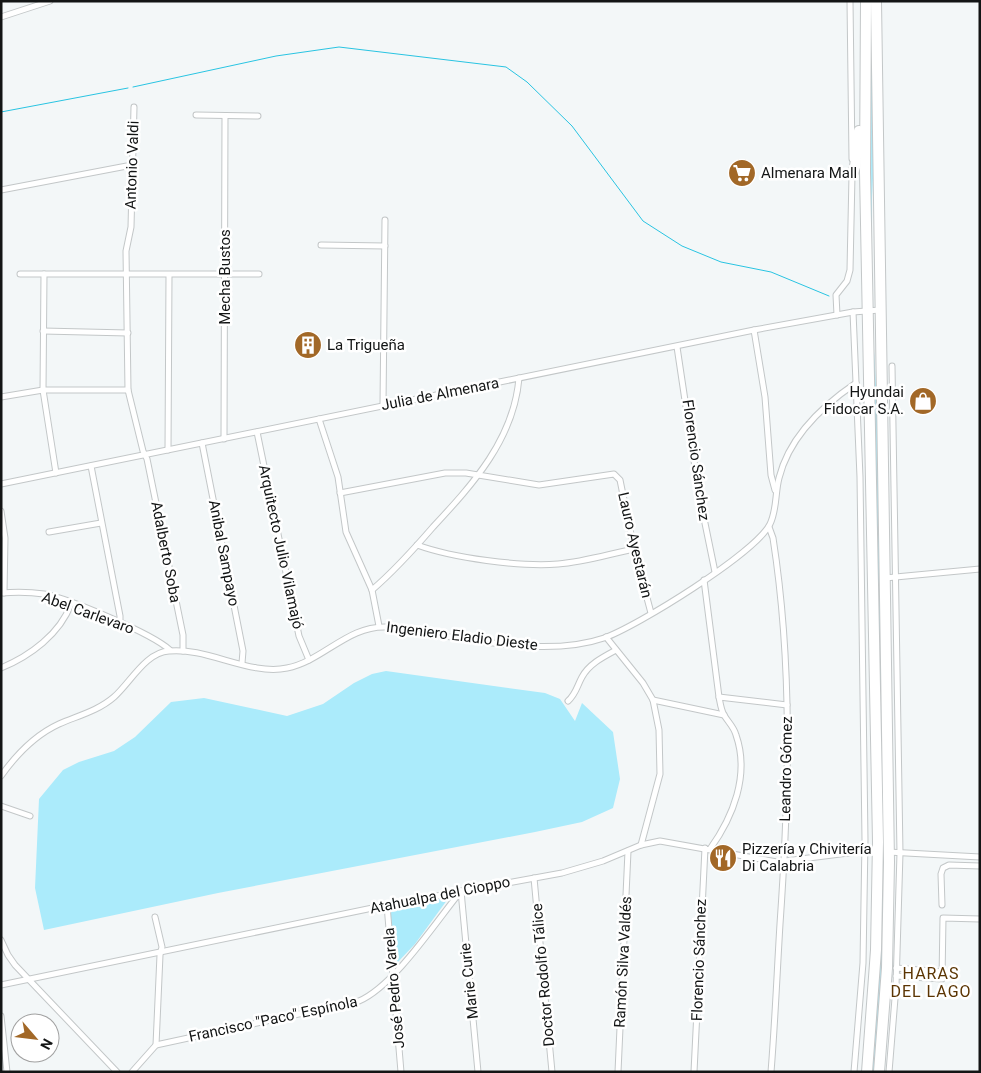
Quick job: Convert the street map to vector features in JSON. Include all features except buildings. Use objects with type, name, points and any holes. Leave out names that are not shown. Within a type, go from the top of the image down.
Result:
[{"type":"highway","points":[[866,1],[865,81],[877,852],[876,950],[867,1072]]},
{"type":"highway","points":[[876,1],[884,578],[894,853],[879,1072]]},
{"type":"highway","points":[[852,175],[855,167],[865,81]]},
{"type":"street","points":[[1,17],[50,1]]},
{"type":"street","points":[[837,315],[836,295],[847,281],[850,270],[852,175],[850,1]]},
{"type":"street","name":"Antonio Valdi","points":[[128,333],[126,251],[131,222],[134,107]]},
{"type":"street","points":[[196,115],[258,116]]},
{"type":"street","name":"Mecha Bustos","points":[[224,439],[225,116]]},
{"type":"street","points":[[1,190],[132,165]]},
{"type":"street","points":[[383,405],[385,220]]},
{"type":"street","points":[[321,245],[385,246]]},
{"type":"street","points":[[20,274],[225,276],[259,274]]},
{"type":"street","points":[[44,274],[43,390],[56,473]]},
{"type":"street","points":[[168,450],[169,275]]},
{"type":"street","name":"Julia de Almenara","points":[[1,484],[754,330],[853,312],[880,310]]},
{"type":"street","points":[[853,312],[860,477],[864,851],[863,963],[854,1072]]},
{"type":"street","points":[[754,330],[765,397],[771,475],[776,492]]},
{"type":"street","points":[[43,331],[128,333]]},
{"type":"street","name":"Adalberto Soba","points":[[128,333],[128,390],[145,455],[183,635],[183,651]]},
{"type":"street","name":"Florencio Sánchez","points":[[677,347],[699,494],[715,572]]},
{"type":"street","points":[[889,1072],[896,976],[894,853],[896,576],[892,366]]},
{"type":"street","points":[[372,590],[417,545],[480,475],[507,426],[517,397],[520,378]]},
{"type":"street","name":"Ingeniero Eladio Dieste","points":[[170,650],[278,670],[309,660],[353,635],[379,626],[526,646],[557,645],[606,637],[651,613],[704,580],[750,547],[769,527],[774,513],[776,492],[782,468],[795,442],[830,403],[856,383]]},
{"type":"street","points":[[1,397],[43,390],[128,390]]},
{"type":"street","points":[[319,418],[338,477],[346,532],[372,590],[379,626]]},
{"type":"street","name":"Arquitecto Julio Vilamajó","points":[[257,432],[299,636],[309,660]]},
{"type":"street","name":"Anibal Sampayo","points":[[202,443],[243,651],[242,664]]},
{"type":"street","points":[[91,466],[120,623]]},
{"type":"street","points":[[340,493],[434,474],[454,472],[480,475]]},
{"type":"street","name":"Lauro Ayestarán","points":[[480,475],[539,485],[609,473],[618,477],[651,613]]},
{"type":"street","points":[[1,510],[5,538],[2,593]]},
{"type":"street","points":[[49,532],[101,523]]},
{"type":"street","name":"Leandro Gómez","points":[[769,527],[774,546],[784,616],[788,705],[784,862],[771,1072]]},
{"type":"street","points":[[417,545],[461,555],[532,564],[560,564],[634,549]]},
{"type":"street","points":[[884,578],[980,569]]},
{"type":"street","name":"Florencio Sánchez","points":[[694,1072],[707,848],[728,820],[739,785],[739,743],[734,730],[724,715],[719,697],[704,580]]},
{"type":"street","name":"Abel Carlevaro","points":[[2,593],[44,594],[120,623],[157,641],[170,650]]},
{"type":"street","points":[[1,668],[26,656],[37,648],[59,624],[71,604]]},
{"type":"street","points":[[606,637],[643,683],[653,700],[660,743],[660,774],[657,791],[642,835],[641,845]]},
{"type":"street","points":[[1,776],[19,754],[38,737],[57,725],[106,703],[151,660],[170,650]]},
{"type":"street","points":[[568,701],[576,694],[582,676],[590,666],[616,650]]},
{"type":"street","points":[[719,697],[788,705]]},
{"type":"street","points":[[653,700],[724,715]]},
{"type":"street","points":[[1,806],[30,816]]},
{"type":"street","name":"Atahualpa del Cioppo","points":[[1,985],[386,905],[584,868],[641,845],[660,841],[784,862],[864,851],[980,857]]},
{"type":"street","name":"Ramón Silva Valdés","points":[[618,1072],[628,851]]},
{"type":"street","points":[[942,905],[941,874],[943,868],[949,865],[980,866]]},
{"type":"street","name":"Doctor Rodolfo Tálice","points":[[534,878],[552,1072]]},
{"type":"street","name":"Francisco \"Paco\" Espínola","points":[[156,1045],[358,1001],[376,992],[393,976],[460,891]]},
{"type":"street","name":"Marie Curie","points":[[460,891],[478,1072]]},
{"type":"street","name":"José Pedro Varela","points":[[386,905],[401,1072]]},
{"type":"street","points":[[132,1072],[156,1045],[162,947],[155,917]]},
{"type":"street","points":[[896,976],[939,980],[943,977],[943,918],[980,919]]},
{"type":"street","points":[[1,952],[2,942]]},
{"type":"street","points":[[2,942],[8,955],[27,979],[117,1072]]},
{"type":"street","points":[[896,968],[943,972]]},
{"type":"street","points":[[1,1016],[7,1072]]},
{"type":"shaded area","points":[[872,1],[874,159],[872,305],[869,90]]},
{"type":"shaded area","points":[[872,316],[879,437],[884,846],[882,842]]},
{"type":"shaded area","points":[[386,671],[545,693],[560,699],[575,721],[582,703],[613,732],[620,779],[613,808],[582,822],[218,893],[44,930],[35,888],[39,799],[63,770],[79,762],[114,751],[135,737],[171,702],[204,698],[287,716],[323,704],[354,683],[372,674]]},
{"type":"shaded area","points":[[882,860],[884,863],[884,980],[876,1072],[870,1072]]},
{"type":"shaded area","points":[[450,896],[415,944],[396,964],[390,908]]},
{"type":"waterway","points":[[133,87],[276,56],[339,47],[506,67],[527,82],[572,126],[643,221],[682,246],[721,262],[771,272],[829,296]]},
{"type":"waterway","points":[[1,112],[128,88]]},
{"type":"place","name":"Almenara Mall","points":[[742,173]]},
{"type":"place","name":"La Trigueña","points":[[308,345]]},
{"type":"place","name":"Hyundai Fidocar S.A.","points":[[923,401]]},
{"type":"place","name":"Pizzería y Chivitería Di Calabria","points":[[723,858]]},
{"type":"district","name":"HARAS DEL LAGO","points":[[931,982]]}]
